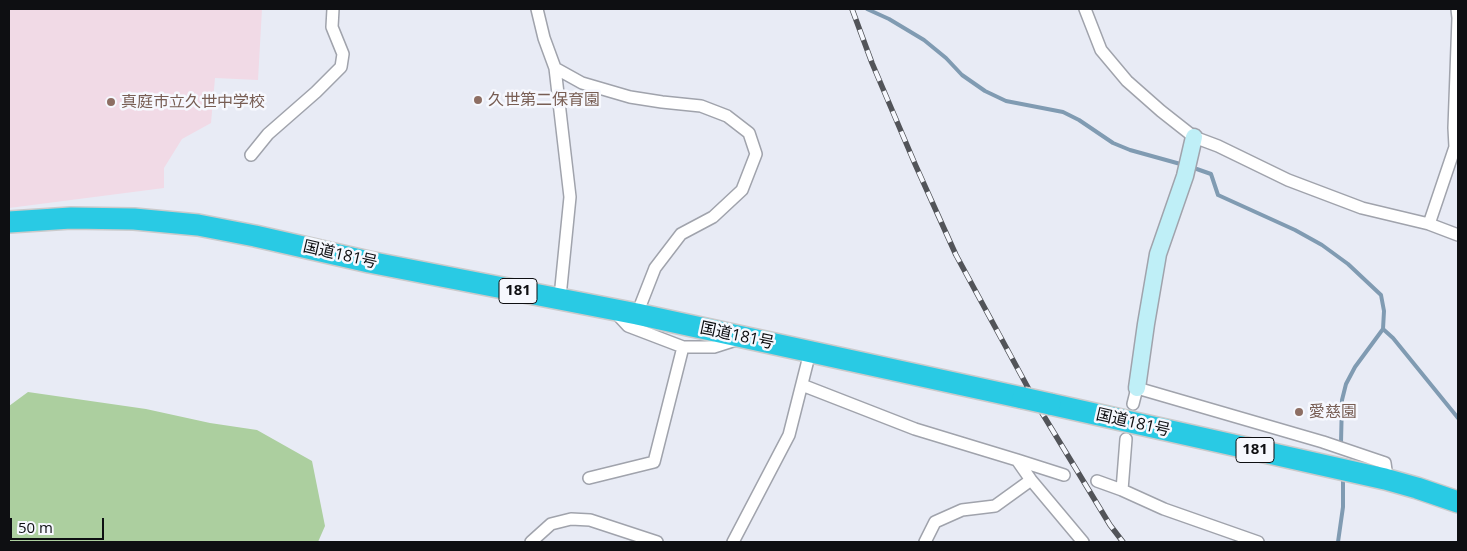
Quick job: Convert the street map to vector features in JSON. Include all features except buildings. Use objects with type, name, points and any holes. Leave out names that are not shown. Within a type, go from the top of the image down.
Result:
[{"type":"highway","name":"国道181号","points":[[9,222],[71,218],[134,219],[198,225],[255,236],[369,262],[637,314],[1023,398],[1385,479],[1458,502]]},
{"type":"street","points":[[251,155],[268,134],[316,92],[341,67],[343,54],[332,27],[333,9]]},
{"type":"street","points":[[537,9],[544,38],[555,68],[570,197],[559,299]]},
{"type":"street","points":[[1085,9],[1101,50],[1127,81],[1194,137],[1218,146],[1288,180],[1362,208],[1430,224],[1458,235]]},
{"type":"street","points":[[1430,224],[1455,147],[1457,9]]},
{"type":"street","points":[[555,68],[582,83],[630,97],[701,106],[727,116],[749,133],[756,154],[742,190],[713,217],[681,234],[655,268],[637,314]]},
{"type":"street","points":[[1133,404],[1158,254],[1185,176],[1194,137]]},
{"type":"street","points":[[613,310],[628,326],[683,347],[714,347],[743,338]]},
{"type":"street","points":[[589,478],[654,462],[683,347]]},
{"type":"street","points":[[733,542],[788,435],[810,352]]},
{"type":"street","points":[[802,384],[915,429],[1064,474]]},
{"type":"street","points":[[1137,388],[1323,442],[1385,463],[1385,479]]},
{"type":"street","points":[[1122,490],[1126,439]]},
{"type":"street","points":[[1017,460],[1083,542]]},
{"type":"street","points":[[925,542],[934,522],[962,510],[995,506],[1032,480]]},
{"type":"street","points":[[1097,481],[1164,509],[1258,542]]},
{"type":"street","points":[[531,542],[551,524],[571,519],[590,520],[657,542]]},
{"type":"shaded area","name":"真庭市立久世中学校","points":[[9,9],[262,9],[258,80],[215,78],[211,123],[182,139],[164,168],[164,188],[9,208]]},
{"type":"green space","points":[[28,392],[146,409],[210,423],[257,430],[312,461],[325,526],[318,542],[9,542],[9,406]]},
{"type":"waterway","points":[[867,9],[889,19],[924,40],[946,58],[962,75],[985,91],[1006,101],[1063,112],[1079,120],[1113,143],[1130,150],[1184,165]]},
{"type":"waterway","points":[[1191,167],[1211,174],[1218,195],[1295,230],[1322,245],[1348,264],[1381,295],[1384,311],[1383,329],[1355,367],[1346,384],[1342,400],[1341,443]]},
{"type":"waterway","points":[[1383,329],[1393,338],[1458,418]]},
{"type":"waterway","points":[[1338,542],[1343,507],[1343,480]]},
{"type":"railway","points":[[852,9],[872,63],[956,255],[1039,408],[1110,525],[1123,542]]},
{"type":"place","name":"久世第二保育園","points":[[478,100]]},
{"type":"place","name":"真庭市立久世中学校","points":[[111,102]]},
{"type":"place","name":"愛慈園","points":[[1299,412]]}]
